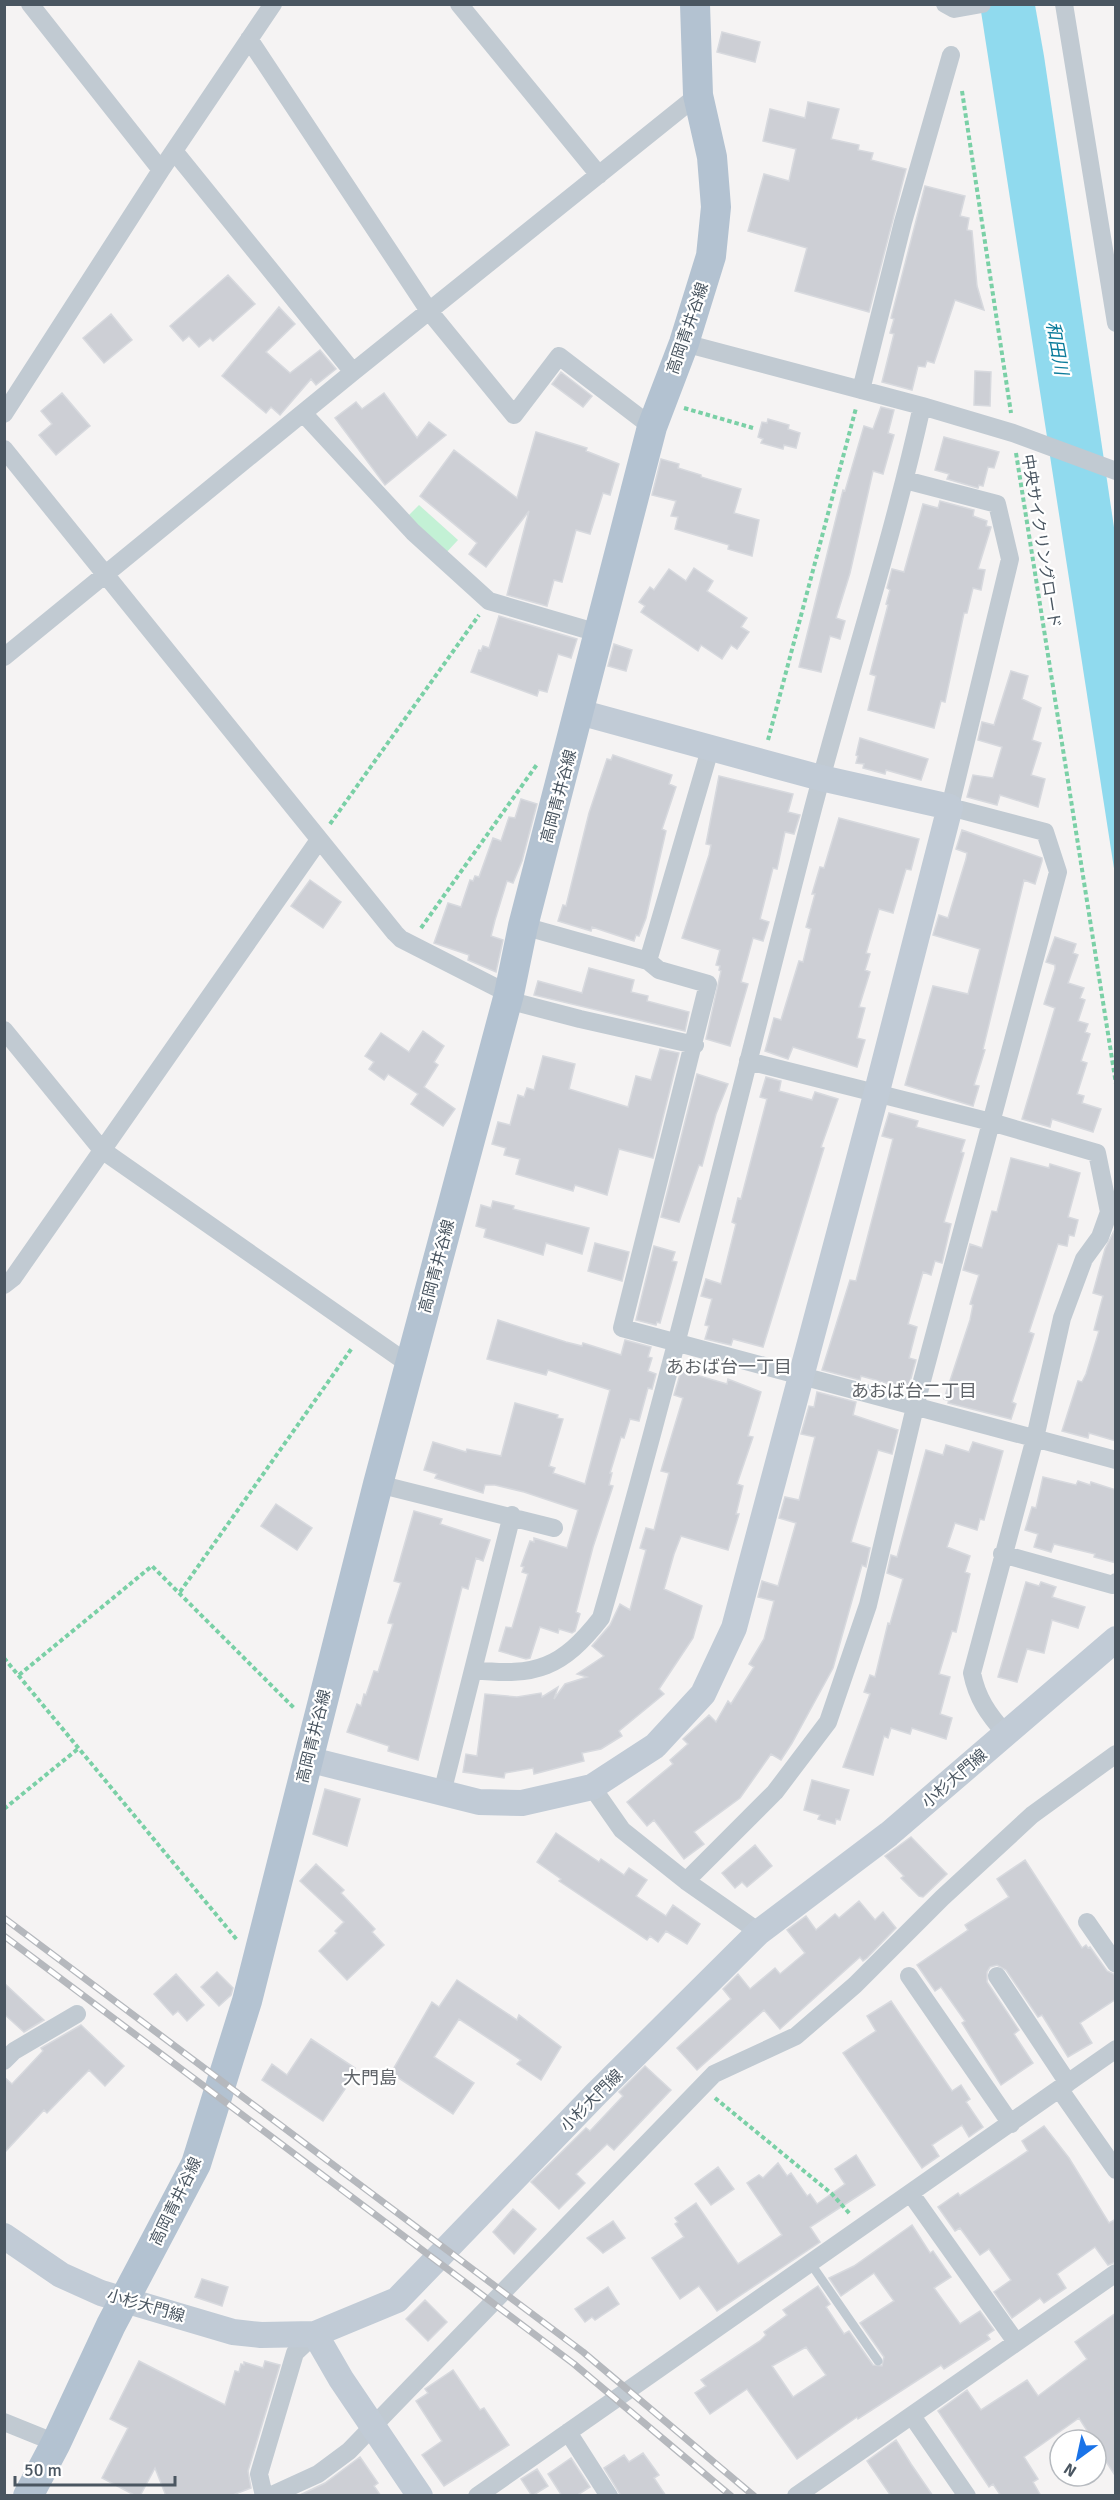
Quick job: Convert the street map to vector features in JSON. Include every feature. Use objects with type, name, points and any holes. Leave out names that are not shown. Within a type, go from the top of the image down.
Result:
[{"type":"main road","name":"高岡青井谷線","points":[[28,2496],[56,2443],[111,2325],[196,2164],[258,1955],[378,1484],[508,997],[523,926],[598,633],[657,415],[684,343],[711,256],[716,207],[712,157],[698,95],[695,4]]},
{"type":"street","points":[[30,4],[161,170]]},
{"type":"street","points":[[4,414],[161,170],[273,4]]},
{"type":"street","points":[[459,4],[598,175]]},
{"type":"street","points":[[950,7],[982,4]]},
{"type":"street","points":[[1064,4],[1116,323]]},
{"type":"street","points":[[249,39],[429,311],[514,415],[560,356],[657,415]]},
{"type":"street","points":[[861,390],[903,222],[951,55]]},
{"type":"street","points":[[4,657],[353,372],[698,95]]},
{"type":"street","points":[[174,151],[353,372]]},
{"type":"street","points":[[684,343],[922,406],[1012,433],[1116,471]]},
{"type":"street","points":[[474,1670],[500,1673],[546,1668],[579,1646],[601,1618],[675,1344],[821,778],[905,480],[922,406]]},
{"type":"street","points":[[303,413],[413,532],[489,601],[598,633]]},
{"type":"street","points":[[4,448],[395,933],[508,997],[580,1019],[694,1044]]},
{"type":"street","points":[[307,1759],[479,1802],[522,1803],[592,1787],[655,1746],[703,1694],[734,1628],[876,1095],[950,807],[1010,560],[997,504],[905,480]]},
{"type":"street","points":[[579,712],[711,746],[762,763],[1045,832],[1058,872],[915,1407],[868,1605],[828,1722],[775,1792],[686,1881]]},
{"type":"street","points":[[648,961],[711,746]]},
{"type":"street","points":[[4,1285],[13,1278],[319,840]]},
{"type":"street","points":[[523,926],[648,961],[659,970],[708,984],[622,1328],[1116,1460]]},
{"type":"street","points":[[4,1030],[102,1150],[410,1365]]},
{"type":"street","points":[[748,1061],[876,1095],[991,1122],[1098,1153],[1109,1212],[1100,1237],[1084,1259],[1062,1318],[1035,1438],[972,1672],[977,1695],[988,1714],[1005,1733]]},
{"type":"street","points":[[378,1484],[554,1527]]},
{"type":"street","points":[[442,1793],[512,1515]]},
{"type":"street","points":[[1002,1554],[1113,1584],[1116,1582]]},
{"type":"street","name":"小杉大門線","points":[[4,2236],[61,2275],[101,2293],[233,2332],[261,2335],[315,2334],[397,2300],[596,2094],[759,1932],[889,1834],[1116,1639]]},
{"type":"street","points":[[270,2496],[318,2474],[349,2451],[714,2074],[796,2036],[855,1985],[942,1898],[1032,1815],[1116,1754]]},
{"type":"street","points":[[592,1787],[622,1830],[686,1881],[759,1932]]},
{"type":"street","points":[[1087,1922],[1116,1964]]},
{"type":"street","points":[[909,1976],[1011,2124]]},
{"type":"street","points":[[997,1976],[1116,2170]]},
{"type":"street","points":[[4,2061],[14,2051],[77,2014]]},
{"type":"street","points":[[477,2496],[1116,2049]]},
{"type":"street","points":[[911,2194],[1016,2342]]},
{"type":"street","points":[[796,2496],[1116,2272]]},
{"type":"street","points":[[264,2496],[259,2474],[295,2354],[315,2334],[372,2426],[420,2496]]},
{"type":"street","points":[[912,2416],[968,2496]]},
{"type":"street","points":[[4,2422],[56,2443]]},
{"type":"street","points":[[568,2432],[609,2496]]},
{"type":"lane","points":[[811,2264],[878,2361]]},
{"type":"path","name":"中央サイクリングロード","points":[[951,55],[960,72],[1010,393],[1012,433],[1116,1084]]},
{"type":"path","points":[[762,763],[861,390]]},
{"type":"path","points":[[657,415],[753,428]]},
{"type":"path","points":[[319,840],[489,601]]},
{"type":"path","points":[[411,944],[543,756]]},
{"type":"path","points":[[180,1592],[363,1332]]},
{"type":"path","points":[[19,1675],[152,1566],[289,1704],[316,1723]]},
{"type":"path","points":[[4,1658],[240,1943],[258,1955]]},
{"type":"path","points":[[4,1809],[79,1748]]},
{"type":"path","points":[[701,2087],[832,2194],[862,2228]]},
{"type":"green space","points":[[419,505],[458,540],[444,555],[405,519]]},
{"type":"water","name":"和田川","points":[[980,5],[1035,5],[1044,56],[1115,534],[1115,875]]},
{"type":"building","points":[[722,32],[760,42],[755,62],[717,52]]},
{"type":"building","points":[[808,102],[839,109],[831,139],[859,145],[858,150],[873,153],[871,160],[906,169],[869,312],[795,291],[807,248],[748,231],[764,174],[789,181],[796,149],[763,141],[770,109],[805,118]]},
{"type":"building","points":[[925,186],[965,196],[960,216],[969,218],[967,230],[972,231],[977,286],[984,310],[955,300],[934,363],[927,361],[925,367],[918,366],[912,390],[882,382],[894,334],[890,333],[894,319],[891,318]]},
{"type":"building","points":[[228,275],[255,304],[213,341],[210,338],[199,347],[189,336],[183,341],[170,326]]},
{"type":"building","points":[[279,307],[295,324],[266,352],[290,373],[320,350],[336,369],[316,385],[311,379],[280,415],[271,407],[266,413],[222,376]]},
{"type":"building","points":[[111,314],[132,340],[104,363],[83,338]]},
{"type":"building","points":[[975,371],[991,372],[990,406],[974,405]]},
{"type":"building","points":[[561,372],[592,396],[583,407],[552,384]]},
{"type":"building","points":[[62,393],[90,426],[56,455],[39,435],[52,424],[41,411]]},
{"type":"building","points":[[384,393],[417,438],[429,422],[446,435],[385,485],[335,418],[356,402],[362,409]]},
{"type":"building","points":[[881,407],[894,410],[888,433],[894,435],[883,474],[873,471],[850,573],[836,618],[845,621],[840,639],[830,636],[821,672],[799,667],[843,490],[845,491],[864,426],[873,429]]},
{"type":"building","points":[[768,419],[789,425],[788,429],[800,433],[796,448],[784,445],[783,449],[761,443],[763,439],[758,437],[762,422],[767,423]]},
{"type":"building","points":[[536,432],[587,448],[586,451],[619,464],[610,495],[603,493],[590,534],[576,530],[562,582],[554,580],[547,606],[507,595],[529,511],[486,567],[469,554],[477,543],[420,496],[454,450],[517,498]]},
{"type":"building","points":[[944,437],[999,452],[994,468],[988,467],[983,486],[979,485],[978,488],[947,479],[949,474],[935,470]]},
{"type":"building","points":[[661,459],[679,464],[678,468],[701,475],[701,477],[741,489],[734,513],[759,520],[752,556],[728,549],[729,545],[675,529],[678,517],[671,516],[676,501],[652,495]]},
{"type":"building","points":[[940,501],[974,510],[973,516],[987,521],[986,526],[991,527],[978,569],[985,570],[981,590],[973,588],[967,613],[964,613],[945,702],[941,701],[934,728],[868,710],[876,676],[870,674],[888,605],[886,604],[890,590],[887,588],[892,569],[904,572],[923,504],[938,508]]},
{"type":"building","points":[[694,568],[713,581],[707,591],[747,618],[741,627],[749,632],[737,649],[731,645],[722,659],[701,645],[698,651],[641,612],[645,606],[639,602],[650,587],[654,590],[669,569],[686,581]]},
{"type":"building","points":[[499,616],[577,639],[571,658],[558,654],[547,692],[539,690],[537,696],[471,672],[479,650],[481,651],[483,646],[489,648]]},
{"type":"building","points":[[614,644],[632,650],[626,671],[608,666]]},
{"type":"building","points":[[1011,671],[1028,676],[1022,699],[1041,708],[1032,740],[1041,743],[1031,775],[1045,779],[1038,807],[1000,795],[997,805],[967,797],[973,775],[993,778],[1002,747],[978,740],[982,722],[994,725]]},
{"type":"building","points":[[860,738],[928,759],[921,780],[886,770],[885,774],[863,768],[864,764],[856,763]]},
{"type":"building","points":[[613,755],[672,775],[669,784],[676,787],[662,829],[666,831],[646,918],[639,936],[636,935],[634,941],[592,927],[591,931],[558,921],[563,905],[566,906],[589,813],[607,759],[611,760]]},
{"type":"building","points":[[719,776],[793,794],[788,812],[800,815],[794,834],[785,832],[777,869],[773,868],[760,919],[769,922],[763,941],[753,938],[741,982],[748,984],[730,1046],[706,1039],[721,971],[720,966],[716,965],[720,950],[682,938],[709,855],[711,845],[706,844]]},
{"type":"building","points":[[521,799],[537,804],[522,861],[513,883],[507,881],[491,936],[503,940],[496,972],[468,960],[469,955],[434,943],[448,903],[461,907],[470,880],[473,881],[475,876],[479,877],[493,838],[501,841],[509,817],[515,818]]},
{"type":"building","points":[[839,818],[919,839],[911,870],[906,869],[893,913],[879,909],[866,953],[870,954],[865,970],[870,972],[859,1007],[865,1008],[857,1038],[865,1040],[857,1067],[793,1047],[788,1059],[765,1051],[774,1018],[781,1020],[799,961],[803,962],[811,929],[806,927],[815,894],[812,894],[820,867],[824,868]]},
{"type":"building","points":[[962,830],[1042,858],[1035,884],[1024,880],[983,1049],[985,1050],[974,1085],[979,1086],[973,1106],[905,1085],[933,986],[968,994],[980,949],[933,935],[939,915],[948,918],[966,859],[967,853],[956,849]]},
{"type":"building","points":[[310,880],[341,902],[323,928],[291,906]]},
{"type":"building","points":[[1055,937],[1076,944],[1073,953],[1078,955],[1068,983],[1084,988],[1080,998],[1085,1000],[1078,1021],[1088,1024],[1085,1032],[1090,1034],[1081,1061],[1087,1063],[1077,1094],[1084,1096],[1082,1103],[1101,1109],[1093,1132],[1052,1119],[1050,1127],[1022,1119],[1055,1008],[1044,1004],[1055,969],[1055,965],[1046,962]]},
{"type":"building","points":[[589,968],[634,980],[631,992],[648,996],[647,1001],[689,1012],[685,1031],[534,995],[538,981],[582,993]]},
{"type":"building","points":[[423,1031],[444,1046],[434,1062],[438,1065],[424,1087],[455,1109],[443,1126],[411,1104],[418,1094],[388,1074],[384,1080],[369,1069],[374,1062],[365,1056],[381,1033],[409,1052]]},
{"type":"building","points":[[660,1049],[679,1053],[653,1158],[619,1149],[607,1195],[575,1185],[573,1191],[516,1174],[520,1159],[504,1155],[506,1148],[492,1144],[498,1122],[510,1125],[518,1095],[524,1097],[527,1088],[534,1090],[543,1056],[575,1064],[569,1089],[628,1107],[636,1076],[651,1080]]},
{"type":"building","points":[[697,1074],[728,1084],[716,1114],[702,1166],[699,1165],[679,1222],[661,1217]]},
{"type":"building","points":[[766,1077],[781,1081],[779,1091],[812,1100],[815,1092],[838,1099],[821,1147],[824,1148],[763,1347],[733,1339],[731,1345],[705,1339],[709,1326],[705,1325],[712,1299],[701,1296],[706,1279],[721,1284],[736,1224],[732,1222],[738,1198],[741,1199],[767,1099],[760,1097]]},
{"type":"building","points":[[889,1113],[918,1121],[916,1127],[965,1140],[961,1152],[964,1153],[944,1222],[951,1224],[942,1263],[935,1261],[931,1275],[923,1272],[908,1324],[917,1327],[909,1358],[916,1360],[908,1389],[861,1376],[860,1380],[822,1370],[850,1280],[856,1281],[893,1139],[882,1136]]},
{"type":"building","points":[[1011,1158],[1049,1168],[1050,1164],[1080,1173],[1068,1217],[1078,1220],[1074,1236],[1069,1235],[1067,1246],[1058,1244],[1029,1332],[1034,1334],[1012,1402],[1016,1404],[1011,1419],[948,1403],[949,1401],[944,1399],[970,1320],[973,1305],[970,1304],[979,1275],[963,1270],[970,1244],[982,1248],[992,1211],[997,1212]]},
{"type":"building","points":[[493,1201],[514,1206],[513,1209],[589,1228],[582,1254],[546,1243],[543,1255],[484,1237],[486,1229],[476,1226],[481,1205],[491,1208]]},
{"type":"building","points":[[1116,1231],[1116,1441],[1089,1433],[1088,1438],[1062,1431],[1078,1381],[1082,1382],[1086,1374],[1099,1331],[1094,1330],[1103,1296],[1093,1293],[1105,1249]]},
{"type":"building","points":[[595,1243],[629,1252],[622,1281],[588,1271]]},
{"type":"building","points":[[654,1246],[675,1252],[672,1261],[677,1262],[660,1323],[657,1322],[656,1325],[636,1320]]},
{"type":"building","points":[[498,1320],[566,1342],[582,1346],[583,1343],[621,1355],[625,1340],[651,1347],[648,1357],[652,1358],[648,1371],[656,1374],[652,1389],[648,1388],[639,1421],[630,1419],[624,1438],[621,1437],[610,1473],[612,1473],[609,1485],[613,1486],[593,1547],[576,1612],[580,1614],[575,1631],[572,1633],[559,1629],[558,1633],[540,1627],[530,1658],[526,1659],[499,1651],[506,1627],[512,1628],[528,1574],[522,1572],[524,1567],[521,1566],[530,1541],[534,1542],[534,1538],[567,1548],[578,1510],[495,1485],[485,1485],[483,1493],[435,1478],[437,1474],[424,1470],[433,1442],[466,1452],[467,1449],[501,1456],[515,1403],[558,1415],[557,1418],[563,1419],[549,1466],[555,1468],[553,1473],[585,1484],[610,1390],[548,1370],[546,1375],[487,1359]]},
{"type":"building","points":[[682,1368],[697,1373],[696,1375],[727,1384],[728,1379],[761,1392],[748,1436],[753,1437],[737,1484],[743,1486],[736,1514],[739,1514],[728,1550],[681,1536],[674,1554],[664,1589],[702,1606],[693,1638],[659,1689],[664,1694],[619,1731],[622,1736],[601,1749],[582,1753],[584,1761],[534,1774],[533,1768],[505,1773],[504,1778],[463,1772],[466,1754],[477,1756],[485,1694],[517,1697],[541,1693],[542,1697],[558,1687],[554,1699],[565,1684],[587,1677],[577,1674],[604,1656],[592,1646],[610,1625],[620,1604],[630,1610],[646,1550],[640,1548],[646,1528],[654,1530],[669,1473],[661,1471],[683,1398],[674,1395]]},
{"type":"building","points":[[817,1392],[856,1402],[853,1415],[898,1430],[892,1454],[878,1450],[851,1542],[870,1548],[866,1567],[862,1565],[833,1668],[792,1743],[781,1760],[771,1754],[740,1798],[694,1832],[704,1844],[684,1859],[654,1820],[647,1826],[627,1802],[673,1764],[670,1760],[688,1744],[683,1739],[709,1715],[716,1722],[728,1701],[731,1704],[754,1667],[749,1664],[764,1639],[774,1601],[758,1597],[762,1581],[778,1586],[796,1523],[779,1518],[785,1497],[799,1500],[815,1437],[801,1434],[809,1406],[814,1407]]},
{"type":"building","points":[[973,1442],[1003,1451],[984,1520],[980,1519],[977,1530],[955,1523],[947,1547],[970,1556],[965,1572],[970,1574],[956,1632],[952,1631],[939,1674],[950,1677],[940,1714],[952,1718],[946,1739],[912,1728],[910,1734],[891,1728],[888,1738],[884,1736],[873,1775],[843,1767],[870,1694],[864,1692],[870,1675],[875,1677],[888,1623],[890,1624],[903,1579],[887,1573],[891,1555],[897,1557],[926,1450],[943,1455],[946,1445],[969,1452]]},
{"type":"building","points":[[1043,1477],[1076,1485],[1078,1481],[1090,1485],[1091,1482],[1116,1490],[1116,1563],[1094,1557],[1095,1554],[1054,1544],[1051,1552],[1034,1547],[1038,1534],[1025,1530],[1032,1507],[1036,1508]]},
{"type":"building","points":[[276,1504],[312,1528],[297,1550],[261,1526]]},
{"type":"building","points":[[414,1511],[442,1519],[440,1524],[490,1540],[483,1561],[476,1558],[468,1589],[462,1587],[418,1760],[388,1751],[389,1746],[347,1732],[357,1704],[361,1706],[364,1694],[366,1695],[374,1671],[378,1672],[393,1624],[388,1623],[401,1583],[394,1581]]},
{"type":"building","points":[[1026,1582],[1039,1586],[1041,1582],[1056,1587],[1052,1597],[1085,1607],[1078,1628],[1052,1620],[1044,1653],[1027,1649],[1017,1682],[998,1677]]},
{"type":"building","points":[[812,1780],[849,1790],[840,1820],[836,1819],[835,1824],[818,1819],[820,1815],[804,1810]]},
{"type":"building","points":[[325,1789],[360,1799],[347,1846],[313,1834]]},
{"type":"building","points":[[556,1833],[599,1862],[601,1859],[624,1875],[629,1868],[647,1880],[636,1896],[666,1916],[673,1905],[700,1924],[687,1944],[666,1931],[658,1942],[650,1936],[647,1940],[559,1881],[561,1879],[537,1862]]},
{"type":"building","points":[[911,1837],[947,1874],[923,1897],[919,1896],[901,1878],[904,1876],[885,1856]]},
{"type":"building","points":[[755,1845],[772,1866],[747,1887],[742,1882],[735,1888],[722,1873]]},
{"type":"building","points":[[1025,1860],[1082,1948],[1086,1945],[1090,1947],[1107,1971],[1116,1975],[1116,1999],[1080,2023],[1092,2043],[1068,2057],[1042,2015],[1038,2017],[1006,1970],[997,1965],[990,1967],[987,1972],[987,1982],[1019,2030],[1014,2034],[1033,2063],[1001,2085],[962,2023],[965,2021],[941,1987],[935,1991],[917,1965],[968,1930],[965,1925],[1009,1897],[997,1879]]},
{"type":"building","points":[[316,1864],[344,1890],[341,1893],[375,1929],[372,1932],[384,1945],[347,1980],[319,1951],[337,1933],[335,1931],[344,1922],[300,1881]]},
{"type":"building","points":[[859,1901],[875,1920],[883,1912],[896,1928],[867,1958],[863,1961],[860,1957],[780,2029],[764,2010],[697,2070],[677,2048],[731,1999],[723,1989],[738,1974],[750,1989],[775,1968],[780,1974],[805,1953],[787,1930],[806,1916],[816,1930],[835,1914],[839,1918]]},
{"type":"building","points":[[217,1972],[233,1988],[231,1995],[219,2006],[201,1987]]},
{"type":"building","points":[[176,1974],[204,2005],[187,2021],[178,2011],[173,2015],[154,1994]]},
{"type":"building","points":[[457,1980],[517,2020],[519,2015],[561,2047],[541,2080],[517,2064],[521,2060],[459,2019],[434,2057],[474,2083],[453,2114],[391,2073],[432,2002],[439,2007]]},
{"type":"building","points":[[4,1983],[44,2020],[24,2032],[4,2014]]},
{"type":"building","points":[[891,2001],[952,2091],[961,2085],[970,2099],[966,2102],[983,2127],[969,2137],[962,2125],[932,2145],[939,2156],[922,2168],[843,2053],[876,2031],[867,2016]]},
{"type":"building","points":[[81,2025],[124,2066],[105,2086],[89,2070],[47,2113],[44,2110],[4,2153],[4,2077],[12,2084],[43,2051],[41,2048]]},
{"type":"building","points":[[311,2039],[355,2068],[343,2087],[345,2089],[323,2121],[262,2080],[272,2064],[287,2075]]},
{"type":"building","points":[[645,2066],[671,2090],[614,2150],[607,2144],[576,2174],[585,2183],[559,2209],[531,2182],[586,2128],[590,2131],[623,2096],[619,2092]]},
{"type":"building","points":[[1044,2126],[1069,2158],[1109,2223],[1116,2219],[1116,2262],[1108,2265],[1095,2247],[1057,2274],[1066,2288],[1044,2303],[1040,2298],[1012,2318],[994,2292],[1011,2280],[989,2249],[980,2255],[960,2228],[955,2231],[938,2207],[958,2193],[960,2196],[1028,2151],[1022,2141]]},
{"type":"building","points":[[856,2155],[875,2185],[810,2227],[820,2242],[717,2311],[699,2286],[680,2299],[652,2258],[684,2237],[675,2224],[678,2222],[675,2218],[696,2203],[738,2264],[782,2235],[747,2183],[759,2175],[763,2178],[778,2163],[787,2176],[791,2173],[807,2196],[810,2194],[817,2204],[845,2184],[835,2169]]},
{"type":"building","points":[[718,2167],[734,2189],[711,2205],[695,2184]]},
{"type":"building","points":[[513,2209],[536,2229],[514,2254],[493,2232]]},
{"type":"building","points":[[613,2221],[625,2238],[603,2253],[587,2238]]},
{"type":"building","points":[[912,2225],[930,2253],[933,2251],[951,2277],[934,2288],[960,2324],[980,2311],[994,2330],[987,2335],[990,2339],[944,2369],[941,2365],[858,2419],[857,2417],[797,2459],[747,2389],[710,2414],[695,2393],[706,2386],[701,2380],[760,2341],[766,2335],[764,2332],[787,2315],[783,2310],[818,2286],[830,2304],[826,2307],[844,2334],[849,2331],[873,2365],[882,2366],[884,2357],[860,2323],[894,2301],[874,2273],[841,2296],[829,2278],[854,2266]],"holes":[[[806,2347],[826,2375],[793,2397],[772,2366]]]},
{"type":"building","points":[[202,2279],[228,2287],[222,2306],[195,2297]]},
{"type":"building","points":[[608,2287],[619,2304],[595,2320],[592,2317],[585,2322],[575,2309]]},
{"type":"building","points":[[425,2300],[447,2322],[428,2341],[406,2319]]},
{"type":"building","points":[[1116,2313],[1116,2477],[1108,2465],[1108,2428],[1085,2428],[1079,2418],[1065,2428],[1048,2428],[1048,2440],[1024,2457],[1038,2479],[1033,2482],[1041,2496],[1001,2496],[993,2484],[989,2487],[938,2411],[967,2390],[981,2410],[1027,2380],[1038,2396],[1087,2359],[1075,2342]]},
{"type":"building","points":[[139,2361],[225,2405],[235,2371],[239,2372],[241,2364],[244,2365],[244,2362],[263,2368],[265,2361],[280,2365],[248,2471],[251,2488],[230,2496],[166,2496],[155,2468],[140,2496],[136,2496],[102,2478],[128,2428],[110,2419]]},
{"type":"building","points":[[453,2370],[480,2410],[484,2408],[509,2445],[444,2486],[422,2455],[442,2441],[416,2401],[428,2393],[425,2389]]},
{"type":"building","points":[[896,2440],[933,2496],[891,2496],[867,2461]]},
{"type":"building","points":[[643,2453],[659,2475],[654,2478],[666,2496],[621,2496],[604,2468],[624,2455],[629,2462]]},
{"type":"building","points":[[360,2457],[378,2483],[374,2486],[381,2496],[298,2496],[325,2483]]},
{"type":"building","points":[[571,2458],[590,2487],[576,2496],[562,2496],[548,2474]]},
{"type":"building","points":[[537,2469],[548,2486],[532,2496],[521,2479]]},
{"type":"railway","points":[[4,1918],[583,2352],[754,2496]]},
{"type":"railway","points":[[4,1936],[574,2364],[731,2496]]},
{"type":"district","name":"あおば台一丁目","points":[[729,1367]]},
{"type":"district","name":"あおば台二丁目","points":[[914,1391]]},
{"type":"district","name":"大門島","points":[[370,2078]]}]
